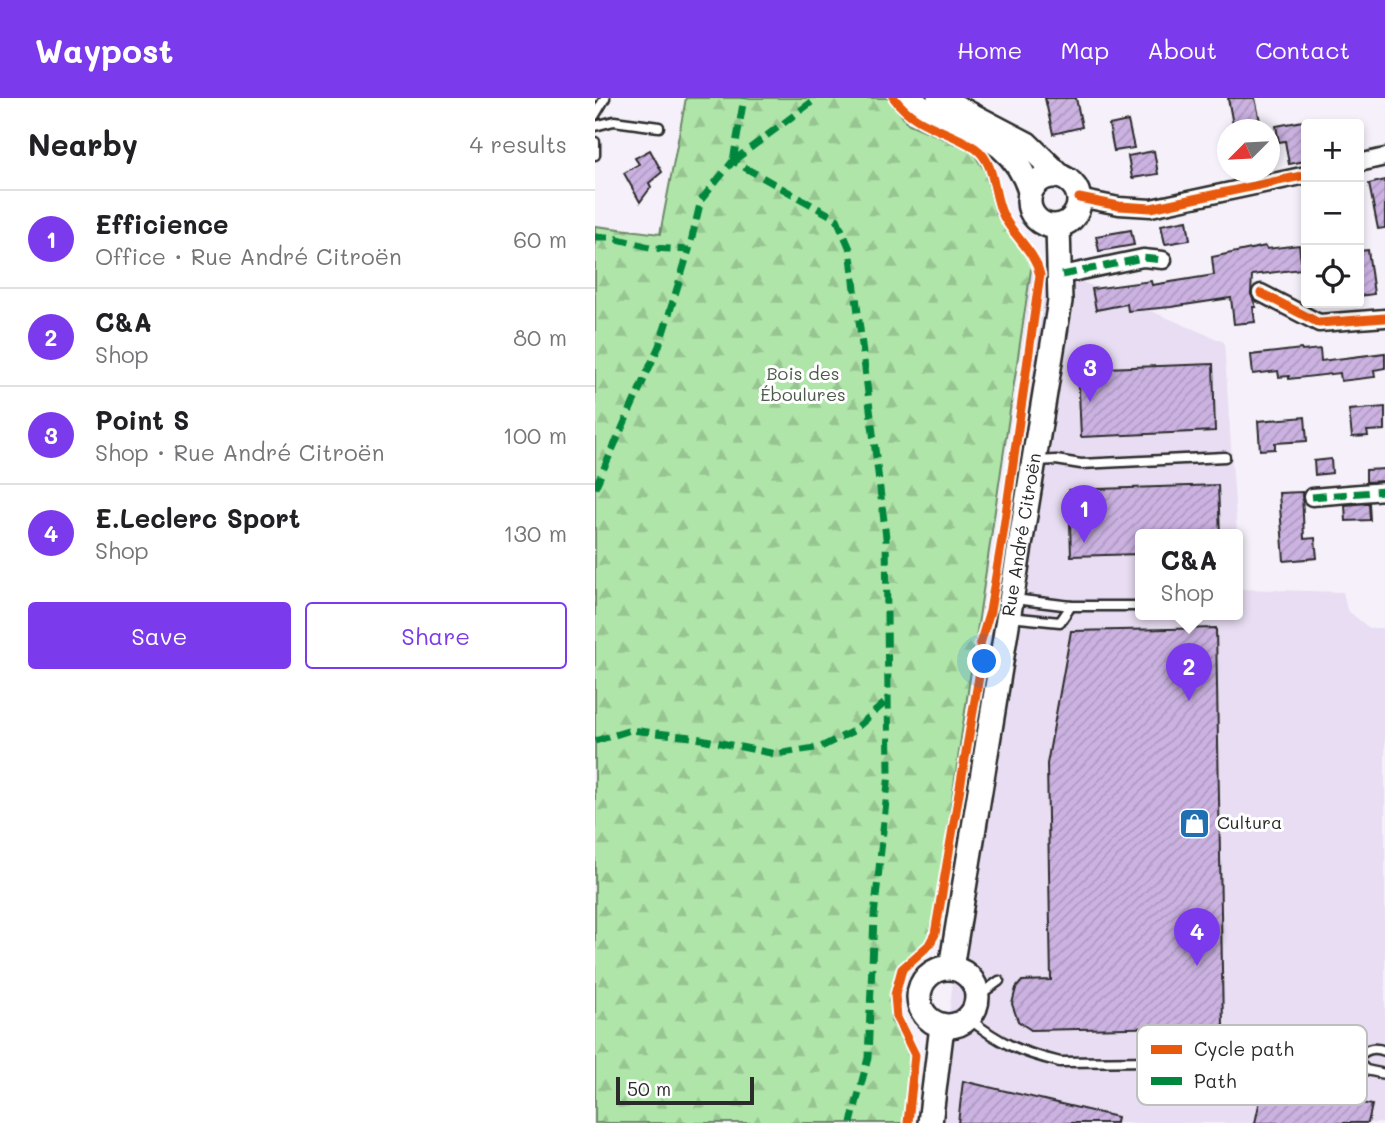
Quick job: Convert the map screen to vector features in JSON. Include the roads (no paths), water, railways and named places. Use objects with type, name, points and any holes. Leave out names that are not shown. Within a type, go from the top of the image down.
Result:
[{"type":"main road","points":[[911,98],[923,110],[941,105],[995,125],[1027,144],[1060,176],[1073,184],[1079,198],[1075,216],[1058,226],[1045,225],[1034,217],[1029,205],[1030,191],[1021,167],[998,143],[973,129],[941,105]]},
{"type":"main road","points":[[1030,191],[1039,180],[1060,176]]},
{"type":"main road","name":"Rue André Citroën","points":[[951,968],[1009,608],[1036,461],[1062,275],[1058,226]]},
{"type":"main road","points":[[951,968],[969,977],[978,996],[975,1008],[968,1018],[951,1026],[942,1026],[928,1018],[919,996],[929,975],[951,968]]},
{"type":"main road","points":[[930,1123],[942,1026]]},
{"type":"street","points":[[1364,162],[1385,157]]},
{"type":"street","points":[[1079,198],[1119,206],[1151,208],[1301,176]]},
{"type":"street","points":[[1062,275],[1143,258],[1163,260]]},
{"type":"street","points":[[1261,293],[1319,323],[1385,318]]},
{"type":"street","points":[[1312,497],[1385,491]]},
{"type":"lane","points":[[595,115],[605,98]]},
{"type":"lane","points":[[595,125],[614,121],[659,127]]},
{"type":"lane","points":[[595,142],[595,155]]},
{"type":"lane","points":[[1036,461],[1056,460],[1081,464],[1225,457]]},
{"type":"lane","points":[[1009,608],[1060,622],[1071,606]]},
{"type":"lane","points":[[1009,608],[1135,606]]},
{"type":"lane","points":[[978,996],[999,981]]},
{"type":"lane","points":[[968,1018],[999,1042],[1016,1051],[1060,1062],[1137,1061]]},
{"type":"lane","points":[[1367,1050],[1376,1048],[1385,1051]]},
{"type":"lane","points":[[1367,1070],[1385,1074]]},
{"type":"place","name":"Point S","points":[[1090,402]]},
{"type":"place","name":"Efficience","points":[[1084,543]]},
{"type":"place","name":"C&A","points":[[1189,701]]},
{"type":"place","name":"Cultura","points":[[1194,823]]},
{"type":"place","name":"E.Leclerc Sport","points":[[1197,966]]},
{"type":"park label","name":"Bois des Éboulures","points":[[803,384]]}]
